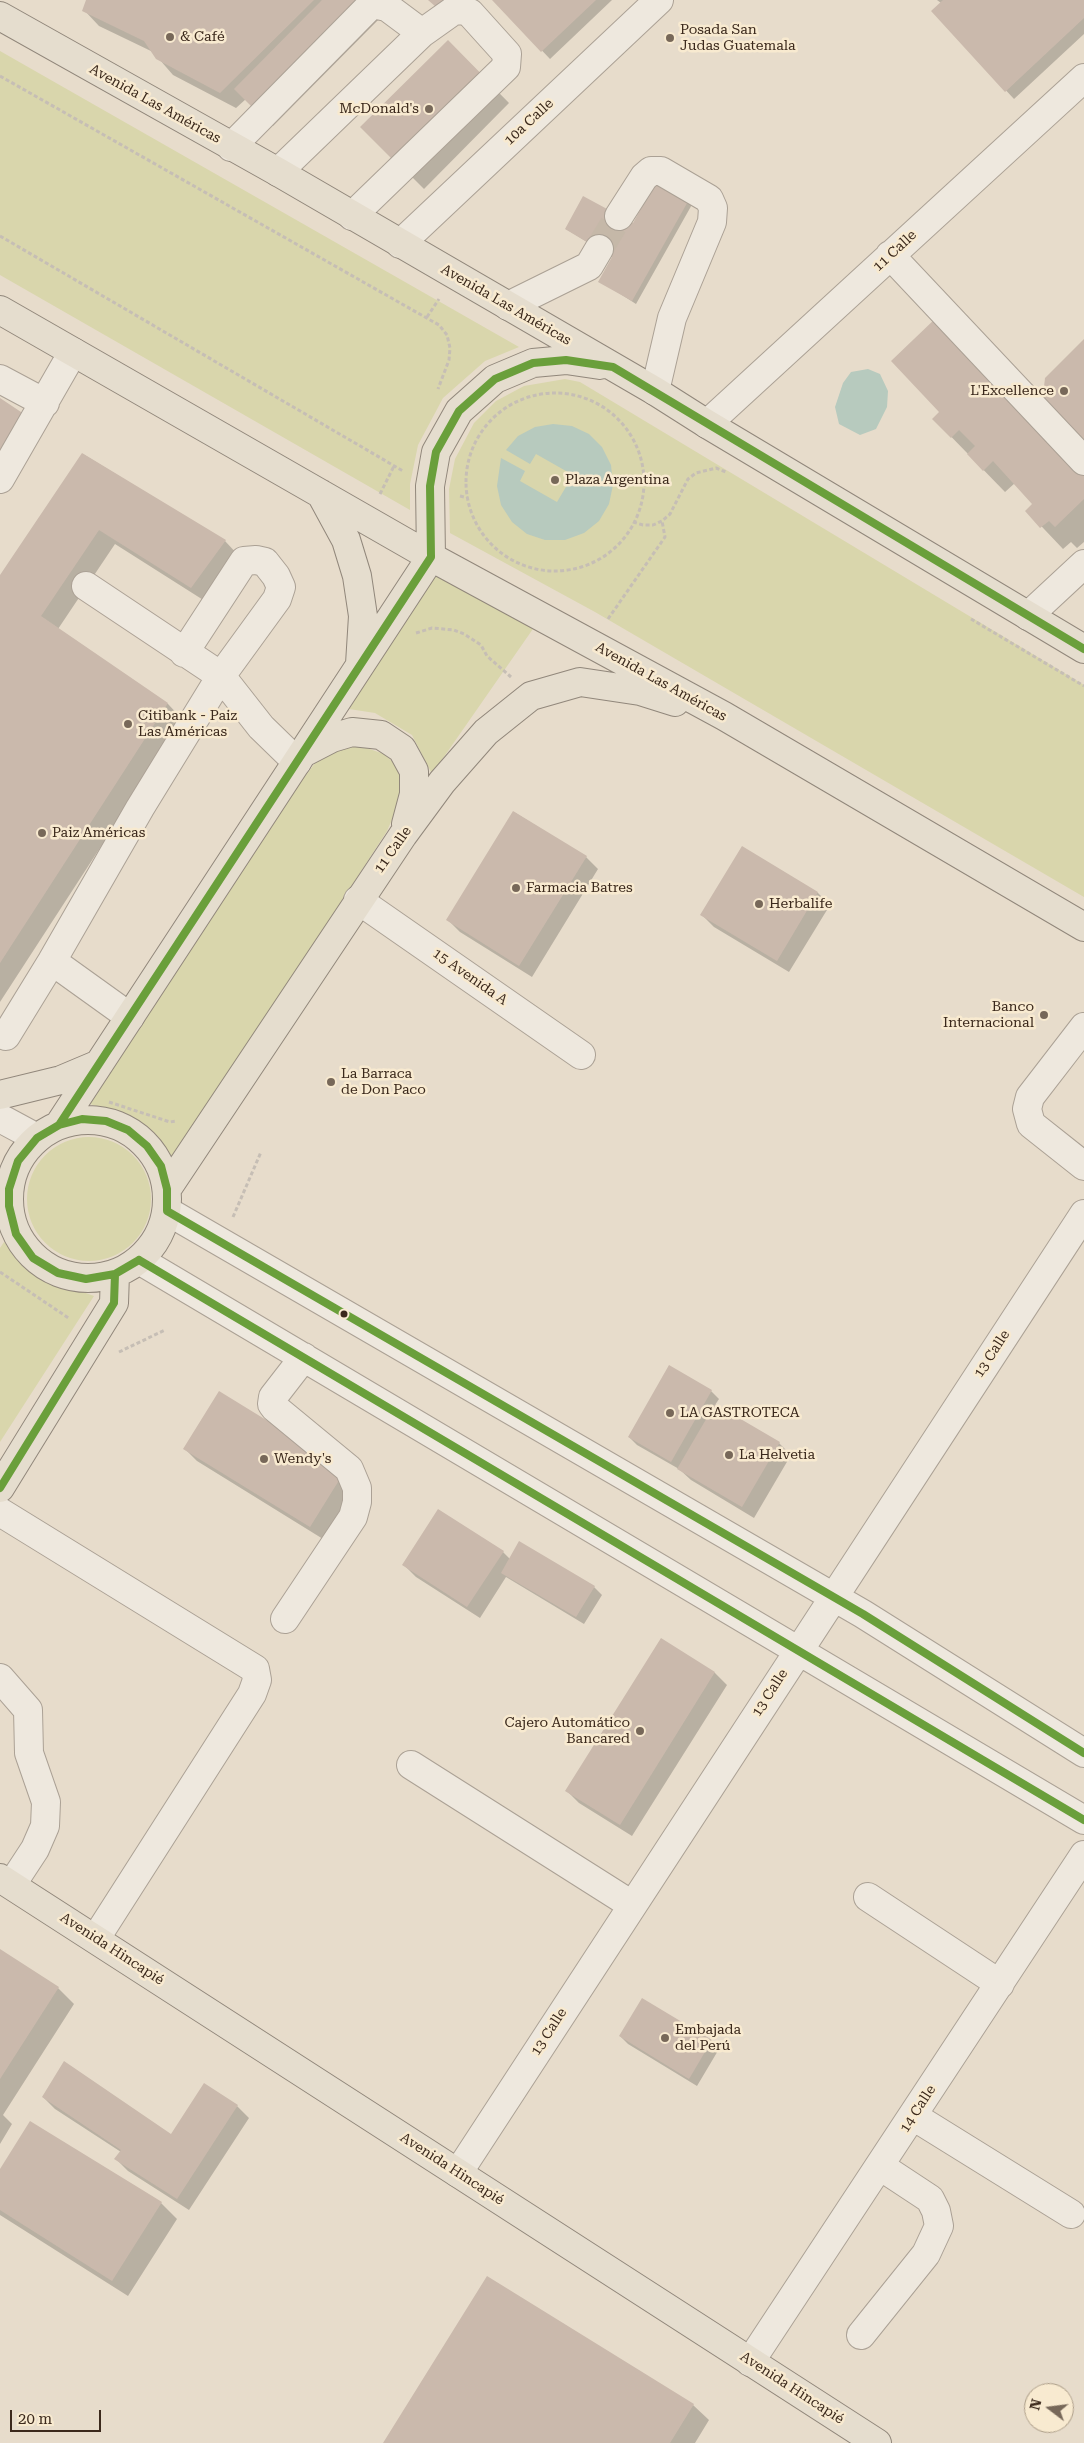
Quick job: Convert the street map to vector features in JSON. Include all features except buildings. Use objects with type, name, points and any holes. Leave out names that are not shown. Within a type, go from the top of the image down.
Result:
[{"type":"main road","name":"Avenida Las Américas","points":[[0,16],[230,147],[278,172],[614,367],[706,424],[1084,649]]},
{"type":"main road","name":"Avenida Las Américas","points":[[0,310],[431,557],[724,716],[1084,927]]},
{"type":"main road","points":[[48,1131],[82,1119],[106,1121],[128,1130],[147,1146],[160,1166],[167,1200],[157,1238],[139,1260],[115,1274],[86,1279],[58,1273],[33,1258],[16,1234],[4,1199],[18,1161],[48,1131],[80,1092],[431,557],[421,481],[458,411],[495,379],[533,363],[566,360],[614,367]]},
{"type":"main road","points":[[321,494],[346,540],[357,576],[363,616],[360,666]]},
{"type":"main road","name":"11 Calle","points":[[167,1200],[212,1121],[358,900],[442,782],[486,732],[531,696],[580,682],[640,691],[724,716]]},
{"type":"main road","points":[[299,758],[332,738],[352,732],[381,735],[402,749],[414,771],[414,794],[403,835]]},
{"type":"main road","points":[[0,1095],[19,1092],[61,1080],[99,1064]]},
{"type":"main road","points":[[0,1488],[114,1303],[115,1274]]},
{"type":"main road","name":"Avenida Hincapié","points":[[10,1880],[96,1938],[877,2443]]},
{"type":"street","name":"10a Calle","points":[[400,244],[659,0]]},
{"type":"street","points":[[230,147],[372,4],[387,7],[422,33]]},
{"type":"street","points":[[278,172],[422,33],[453,11],[462,10],[470,14],[507,54],[506,67],[352,216]]},
{"type":"street","name":"11 Calle","points":[[706,424],[1084,78]]},
{"type":"street","points":[[619,216],[644,177],[651,171],[661,171],[709,199],[713,208],[712,222],[672,318],[655,391]]},
{"type":"street","points":[[508,306],[589,266],[599,249]]},
{"type":"street","points":[[890,255],[1084,461]]},
{"type":"street","points":[[0,479],[74,352]]},
{"type":"street","points":[[0,379],[45,403]]},
{"type":"street","points":[[6,1036],[52,961],[140,808],[222,676],[280,592],[276,576],[265,562],[256,560],[244,561],[184,653]]},
{"type":"street","points":[[1028,616],[1084,564]]},
{"type":"street","points":[[86,586],[184,653],[222,676],[261,727],[299,758]]},
{"type":"street","name":"15 Avenida A","points":[[358,900],[581,1055]]},
{"type":"street","points":[[52,961],[130,1017]]},
{"type":"street","points":[[1084,1027],[1030,1097],[1027,1110],[1031,1124],[1084,1166]]},
{"type":"street","points":[[0,1118],[48,1131]]},
{"type":"street","points":[[167,1200],[221,1242],[833,1597],[1084,1753]]},
{"type":"street","name":"13 Calle","points":[[458,2173],[1084,1214]]},
{"type":"street","points":[[139,1260],[797,1652],[1084,1820]]},
{"type":"street","points":[[285,1618],[353,1517],[357,1502],[357,1488],[348,1469],[272,1404],[273,1397],[304,1357]]},
{"type":"street","points":[[0,1512],[255,1669],[257,1680],[252,1694],[96,1938]]},
{"type":"street","points":[[0,1678],[28,1710],[29,1753],[46,1802],[45,1826],[35,1849],[10,1880]]},
{"type":"street","points":[[411,1765],[632,1905]]},
{"type":"street","name":"14 Calle","points":[[750,2362],[1084,1855]]},
{"type":"street","points":[[868,1897],[1000,1984]]},
{"type":"street","points":[[913,2116],[1071,2214]]},
{"type":"street","points":[[860,2335],[926,2254],[939,2226],[936,2211],[930,2199],[880,2166]]},
{"type":"path","points":[[0,76],[440,325],[447,335],[450,348],[449,360],[434,398]]},
{"type":"path","points":[[0,236],[421,481],[468,498]]},
{"type":"path","points":[[564,392],[584,397],[602,406],[618,419],[631,435],[639,453],[644,474],[643,492],[639,511],[633,522],[620,542],[606,555],[589,564],[571,570],[553,571],[534,569],[515,562],[498,550],[484,536],[474,518],[468,498],[466,478],[470,457],[478,438],[490,421],[505,408],[523,398],[543,393],[564,392]]},
{"type":"path","points":[[633,522],[653,525],[662,521],[670,514],[688,479],[696,472],[716,468],[734,476]]},
{"type":"path","points":[[964,615],[1084,686]]},
{"type":"path","points":[[80,1092],[170,1122],[186,1119],[197,1112],[212,1121]]},
{"type":"path","points":[[221,1242],[262,1152]]},
{"type":"shaded area","points":[[0,51],[519,347],[485,361],[443,398],[418,445],[410,484],[410,510],[0,275]]},
{"type":"shaded area","points":[[868,369],[880,374],[888,391],[887,407],[876,429],[860,435],[839,424],[835,407],[843,383],[851,372]]},
{"type":"shaded area","points":[[565,379],[580,382],[1084,685],[1084,897],[595,612],[450,533],[449,489],[455,459],[474,423],[496,401],[524,386]]},
{"type":"shaded area","points":[[553,424],[572,426],[589,434],[602,447],[611,465],[613,485],[609,504],[599,521],[584,533],[565,540],[545,540],[527,534],[512,522],[501,505],[497,486],[501,458],[525,471],[520,481],[557,502],[573,475],[536,454],[530,464],[506,450],[518,436],[535,427]]},
{"type":"shaded area","points":[[433,571],[535,626],[432,774],[412,735],[375,713],[349,709]]},
{"type":"shaded area","points":[[358,745],[384,754],[402,770],[401,799],[387,831],[174,1161],[158,1137],[125,1115],[90,1104],[300,782],[316,762],[332,750]]},
{"type":"shaded area","points":[[89,1137],[113,1141],[133,1155],[147,1175],[151,1199],[147,1223],[133,1243],[113,1257],[89,1261],[65,1257],[45,1243],[31,1223],[27,1199],[31,1175],[45,1155],[65,1141]]},
{"type":"shaded area","points":[[4,1242],[44,1278],[94,1296],[0,1442],[0,1248]]},
{"type":"tunnel","points":[[599,249],[619,216]]},
{"type":"transit line","points":[[37,1138],[59,1125],[431,557],[430,486],[436,452],[459,411],[495,379],[533,363],[566,360],[613,367],[1084,649]]},
{"type":"transit line","points":[[139,1260],[115,1274],[86,1279],[58,1273],[33,1258],[16,1234],[9,1206],[9,1189],[18,1161],[37,1138],[59,1125],[82,1119],[106,1121],[128,1130],[147,1146],[161,1166],[167,1189],[167,1211],[863,1614],[1084,1753]]},
{"type":"transit line","points":[[139,1260],[1084,1820]]},
{"type":"transit line","points":[[0,1488],[114,1303],[115,1274]]},
{"type":"place","name":"& Café","points":[[170,37]]},
{"type":"place","name":"Posada San Judas Guatemala","points":[[670,38]]},
{"type":"place","name":"McDonald's","points":[[429,109]]},
{"type":"place","name":"L'Excellence","points":[[1064,391]]},
{"type":"place","name":"Plaza Argentina","points":[[555,480]]},
{"type":"place","name":"Citibank - Paiz Las Américas","points":[[128,724]]},
{"type":"place","name":"Paiz Américas","points":[[42,833]]},
{"type":"place","name":"Farmacia Batres","points":[[516,888]]},
{"type":"place","name":"Herbalife","points":[[759,904]]},
{"type":"place","name":"Banco Internacional","points":[[1044,1015]]},
{"type":"place","name":"La Barraca de Don Paco","points":[[331,1082]]},
{"type":"place","name":"LA GASTROTECA","points":[[670,1413]]},
{"type":"place","name":"La Helvetia","points":[[729,1455]]},
{"type":"place","name":"Wendy's","points":[[264,1459]]},
{"type":"place","name":"Cajero Automático Bancared","points":[[640,1731]]},
{"type":"place","name":"Embajada del Perú","points":[[665,2038]]}]
